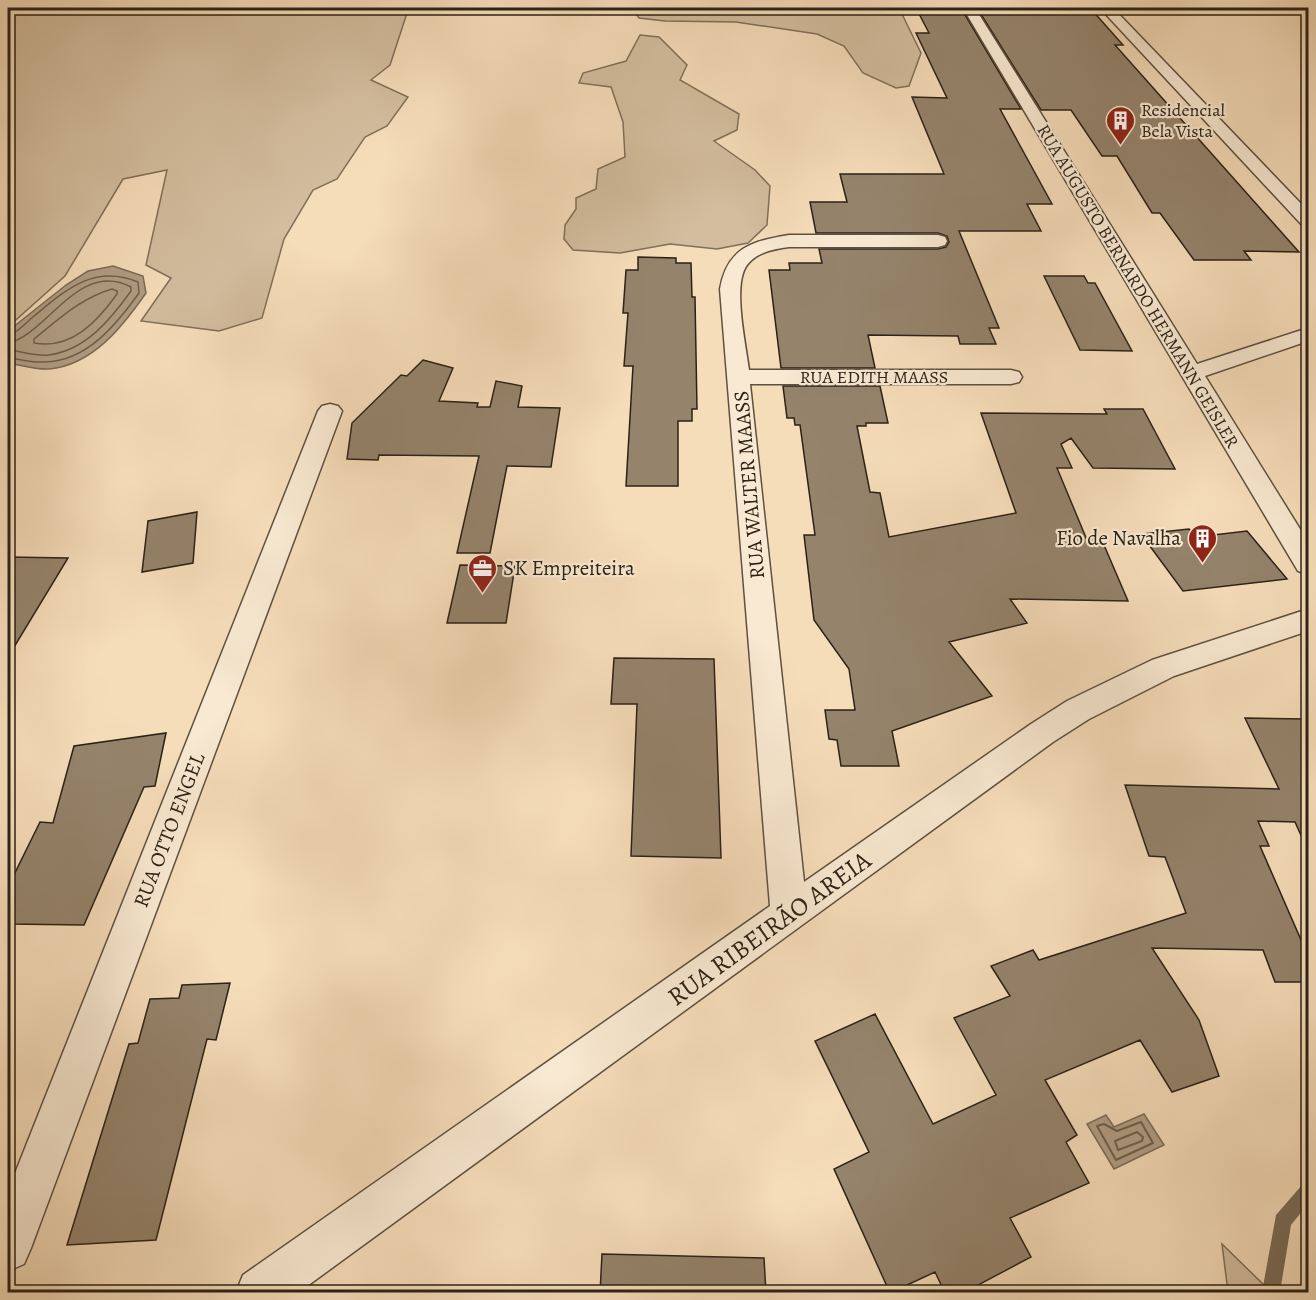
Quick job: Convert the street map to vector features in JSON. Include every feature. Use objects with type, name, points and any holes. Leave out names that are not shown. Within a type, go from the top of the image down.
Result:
[{"type":"street","name":"RUA AUGUSTO BERNARDO HERMANN GEISLER","points":[[969,8],[1308,564]]},
{"type":"street","points":[[1106,8],[1308,221]]},
{"type":"street","name":"RUA WALTER MAASS","points":[[789,914],[730,289],[735,265],[744,256],[773,243],[789,241],[938,241]]},
{"type":"street","points":[[1191,373],[1308,334]]},
{"type":"street","name":"RUA EDITH MAASS","points":[[738,377],[1011,377]]},
{"type":"street","name":"RUA OTTO ENGEL","points":[[8,1248],[330,411]]},
{"type":"street","name":"RUA RIBEIRÃO AREIA","points":[[268,1289],[1042,733],[1078,710],[1163,668],[1308,620]]},
{"type":"shaded area","points":[[12,8],[421,8],[407,13],[390,65],[371,80],[408,97],[387,126],[365,137],[337,179],[313,190],[284,239],[262,318],[219,331],[141,321],[171,278],[146,265],[167,170],[123,179],[65,276],[8,327],[8,12]]},
{"type":"shaded area","points":[[632,8],[899,8],[921,53],[909,86],[896,88],[863,73],[844,46],[817,34],[736,22],[665,21],[639,18]]},
{"type":"shaded area","points":[[640,35],[659,37],[687,65],[680,80],[739,114],[737,130],[714,141],[755,170],[770,186],[767,225],[748,243],[717,249],[670,244],[620,253],[573,250],[564,239],[565,225],[576,209],[576,198],[596,189],[598,169],[625,157],[623,122],[611,87],[579,83],[583,73],[626,61]]},
{"type":"shaded area","points":[[1222,1244],[1267,1288],[1269,1292],[1228,1292]]},
{"type":"water","points":[[113,266],[143,276],[146,293],[105,342],[93,352],[65,366],[44,369],[8,363],[8,331],[66,285],[88,271]]},
{"type":"water","points":[[1144,1114],[1164,1145],[1114,1169],[1087,1124],[1106,1115],[1114,1127]]},
{"type":"building","points":[[916,8],[961,8],[1021,109],[1000,109],[1052,204],[1027,204],[1041,231],[959,231],[999,328],[989,328],[996,344],[960,344],[958,336],[868,335],[875,368],[781,368],[769,270],[790,270],[789,263],[822,263],[819,249],[938,249],[946,247],[949,242],[947,236],[938,233],[816,233],[810,202],[847,202],[840,174],[944,174],[912,97],[947,98],[916,33],[929,33]]},
{"type":"building","points":[[977,8],[1091,9],[1123,45],[1115,45],[1299,252],[1244,251],[1251,260],[1194,260],[1160,213],[1152,213],[1117,156],[1102,156],[1071,110],[1041,110]]},
{"type":"building","points":[[638,257],[676,258],[676,263],[691,263],[692,297],[695,297],[697,409],[692,409],[692,421],[678,421],[678,486],[626,486],[633,366],[624,366],[628,313],[623,313],[626,270],[638,270]]},
{"type":"building","points":[[1044,276],[1084,276],[1088,283],[1095,283],[1132,351],[1080,350]]},
{"type":"building","points":[[423,360],[453,368],[439,401],[478,403],[477,407],[490,407],[496,381],[522,386],[518,407],[560,408],[551,467],[507,466],[490,553],[457,553],[479,456],[379,455],[378,460],[347,459],[352,423],[401,375],[407,376]]},
{"type":"building","points":[[783,386],[880,386],[888,423],[866,423],[866,426],[857,426],[870,492],[880,493],[889,537],[1016,513],[981,413],[1107,414],[1104,409],[1143,409],[1175,469],[1093,468],[1071,438],[1061,444],[1072,468],[1057,468],[1087,540],[1101,538],[1128,601],[1010,599],[1027,623],[949,642],[992,696],[892,731],[899,766],[841,766],[837,740],[829,739],[825,710],[855,710],[849,669],[814,620],[804,535],[815,535],[800,425],[795,425],[794,418],[787,418]]},
{"type":"building","points":[[197,512],[193,563],[142,572],[148,521]]},
{"type":"building","name":"Fio de Navalha","points":[[1189,529],[1196,537],[1247,531],[1287,579],[1183,591],[1141,534]]},
{"type":"building","points":[[8,557],[68,558],[8,657]]},
{"type":"building","name":"SK Empreiteira","points":[[460,565],[515,566],[506,623],[447,623]]},
{"type":"building","points":[[614,658],[714,659],[721,858],[631,856],[637,704],[611,704]]},
{"type":"building","points":[[1245,718],[1308,719],[1308,851],[1295,822],[1258,821],[1269,846],[1260,846],[1308,956],[1308,982],[1275,982],[1263,950],[1152,948],[1199,1020],[1219,1076],[1172,1092],[1140,1040],[1045,1080],[1077,1135],[1066,1142],[1089,1183],[1010,1218],[1031,1257],[963,1293],[945,1293],[935,1272],[890,1293],[834,1169],[869,1152],[815,1041],[875,1014],[933,1124],[996,1095],[954,1018],[1010,996],[991,966],[1033,950],[1039,960],[1186,913],[1165,857],[1149,856],[1125,785],[1279,789]]},
{"type":"building","points":[[166,733],[155,786],[144,787],[84,925],[8,924],[8,887],[40,822],[53,823],[74,746]]},
{"type":"building","points":[[230,983],[216,1040],[207,1039],[156,1240],[67,1245],[129,1044],[138,1043],[150,999],[179,998],[182,985]]},
{"type":"building","points":[[602,1254],[764,1258],[766,1293],[600,1293]]},
{"type":"waterway","points":[[1271,1292],[1282,1221],[1308,1191]]},
{"type":"place","name":"Residencial Bela Vista","points":[[1120,146]]},
{"type":"place","name":"Fio de Navalha","points":[[1202,564]]},
{"type":"place","name":"SK Empreiteira","points":[[482,594]]}]
